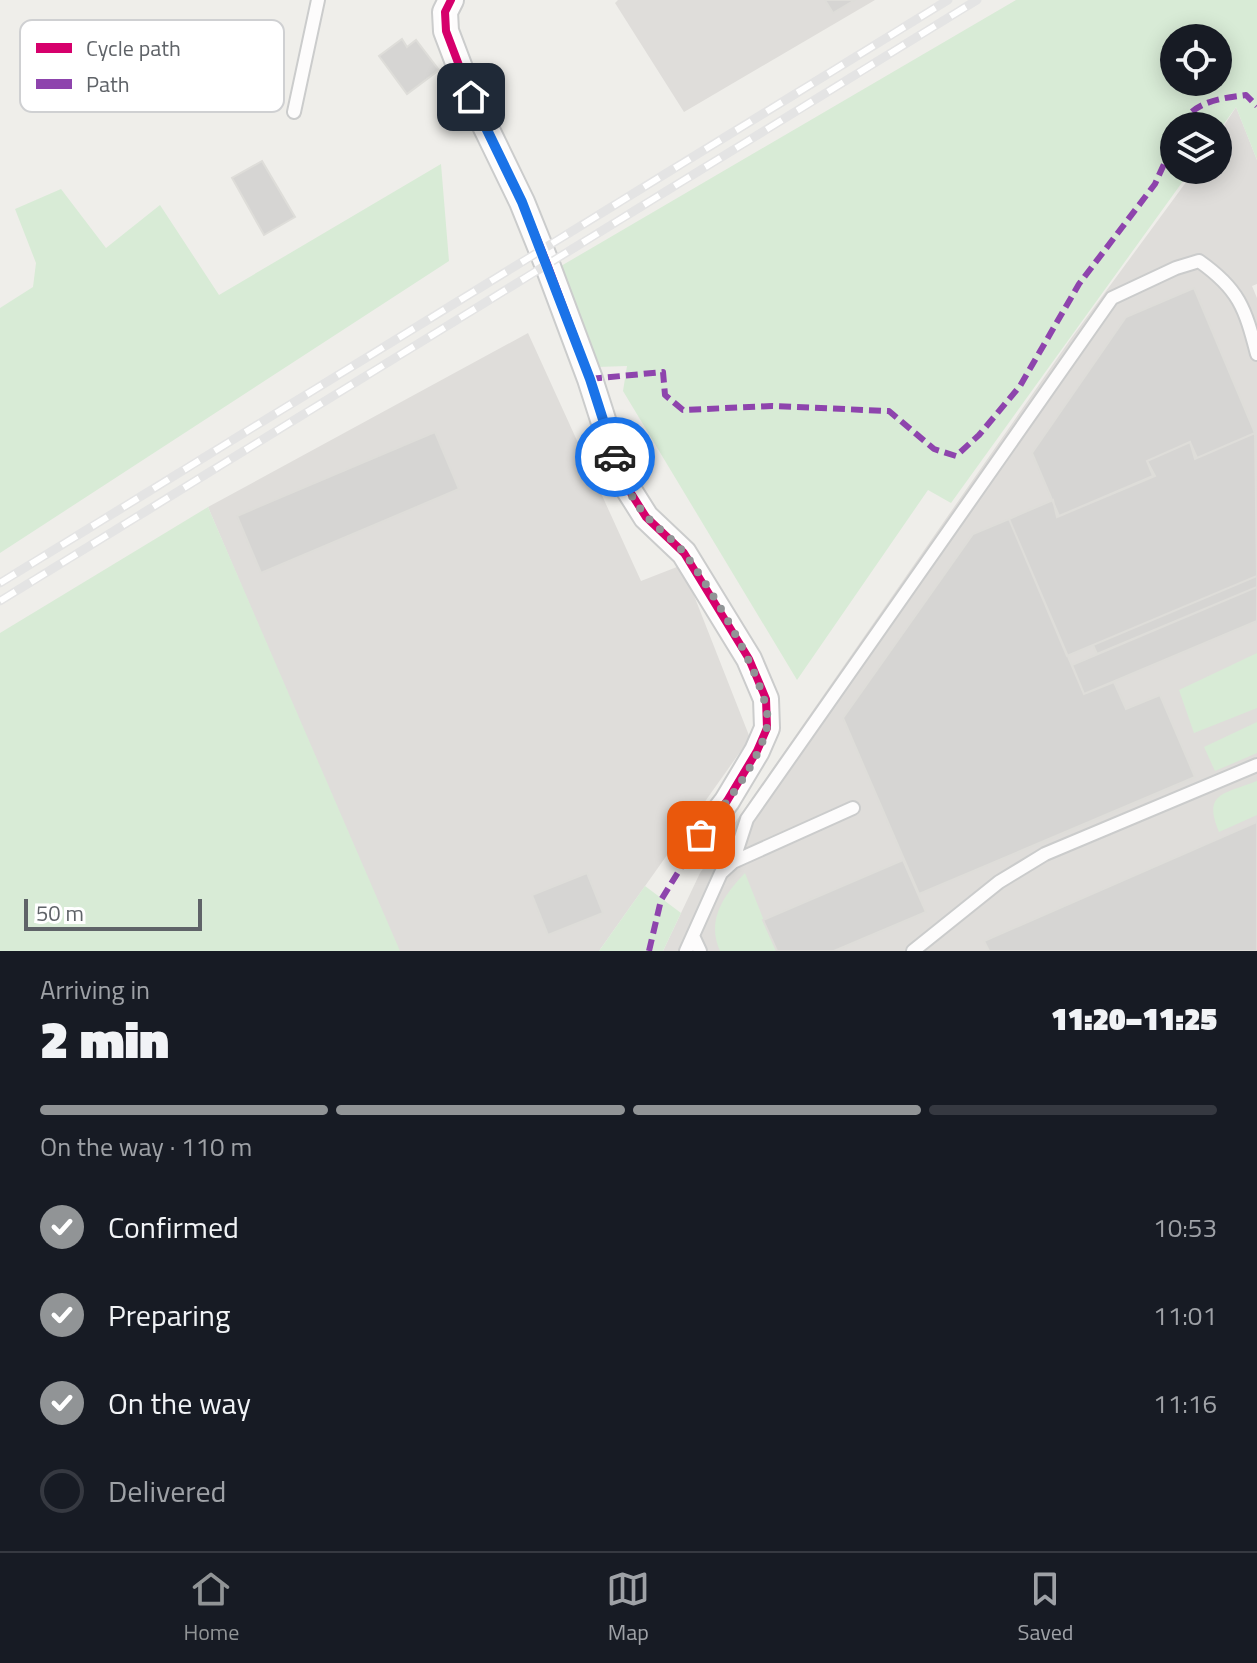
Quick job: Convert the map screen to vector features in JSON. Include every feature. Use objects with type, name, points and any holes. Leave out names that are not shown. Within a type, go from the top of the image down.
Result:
[{"type":"street","points":[[451,0],[445,12],[446,31],[471,97],[522,202],[590,379],[622,479],[646,517],[684,553],[749,659],[766,699],[767,728],[757,751],[727,801],[701,835]]},
{"type":"lane","points":[[294,112],[318,0]]},
{"type":"lane","points":[[733,862],[747,819],[1112,298],[1176,268],[1199,261],[1225,279],[1244,306],[1257,354]]},
{"type":"lane","points":[[913,951],[999,882],[1045,854],[1257,765]]},
{"type":"lane","points":[[686,951],[721,873],[733,862],[853,808]]},
{"type":"lane","points":[[693,936],[700,951]]},
{"type":"shaded area","points":[[618,0],[875,0],[684,112],[615,3]]},
{"type":"shaded area","points":[[1236,107],[1257,160],[1257,284],[1252,286],[1257,298],[1257,951],[663,951],[700,873],[1070,340],[1185,184],[1232,184],[1232,113]]},
{"type":"shaded area","points":[[528,333],[641,581],[682,565],[750,738],[599,951],[397,951],[208,507]]},
{"type":"green space","points":[[1016,0],[1257,0],[1257,160],[1236,107],[1232,113],[1160,112],[1160,184],[1181,184],[951,503],[928,490],[797,680],[623,391],[627,366],[597,367],[561,266]]},
{"type":"green space","points":[[441,164],[449,261],[0,553],[0,308],[33,287],[36,263],[15,209],[61,189],[106,248],[160,205],[219,295]]},
{"type":"green space","points":[[208,507],[400,951],[0,951],[0,633]]},
{"type":"green space","points":[[1257,653],[1257,708],[1194,733],[1179,690]]},
{"type":"green space","points":[[1257,722],[1257,753],[1215,771],[1204,747]]},
{"type":"green space","points":[[1257,781],[1257,815],[1219,832],[1214,819],[1215,802],[1226,792]]},
{"type":"green space","points":[[745,873],[776,951],[720,951],[716,940],[716,918],[724,899]]},
{"type":"green space","points":[[645,886],[681,913],[663,951],[599,951]]},
{"type":"building","points":[[825,0],[855,0],[833,13]]},
{"type":"building","points":[[402,39],[407,47],[416,40],[439,70],[407,94],[379,56]]},
{"type":"building","points":[[262,161],[295,217],[264,235],[232,178]]},
{"type":"building","points":[[1194,288],[1255,433],[1197,458],[1190,442],[1147,461],[1153,476],[1059,516],[1032,453],[1126,317]]},
{"type":"building","points":[[435,432],[459,489],[261,573],[237,516]]},
{"type":"building","points":[[1255,433],[1257,576],[1067,656],[1009,519],[1053,500],[1057,517],[1155,476],[1147,461],[1190,442],[1195,459]]},
{"type":"building","points":[[1009,519],[1084,694],[1114,682],[1126,709],[1160,695],[1195,777],[919,894],[843,718],[973,534]]},
{"type":"building","points":[[1257,576],[1257,587],[1097,654],[1093,645]]},
{"type":"building","points":[[1257,587],[1257,621],[1084,694],[1072,665]]},
{"type":"building","points":[[1257,822],[1257,951],[989,951],[984,941]]},
{"type":"building","points":[[903,860],[926,912],[834,951],[777,951],[763,920]]},
{"type":"building","points":[[587,873],[603,913],[548,935],[532,895]]},
{"type":"railway","points":[[0,583],[948,0]]},
{"type":"railway","points":[[0,601],[977,0]]},
{"type":"marked path","points":[[1192,112],[1218,100],[1246,95],[1257,106]]},
{"type":"marked path","points":[[590,379],[663,372],[665,395],[683,410],[772,406],[889,411],[934,449],[956,456],[979,435],[1020,386],[1079,284],[1155,184],[1160,173]]},
{"type":"marked path","points":[[649,951],[661,900],[701,835]]},
{"type":"cycle path","points":[[451,0],[445,12],[446,31],[471,97],[522,202],[547,264],[590,379],[622,479],[646,517],[684,553],[749,659],[766,699],[767,728],[757,751],[727,801],[701,835]]},
{"type":"way so far","points":[[615,457],[622,479],[646,517],[684,553],[749,659],[766,699],[769,713],[767,728],[757,751],[727,801],[701,835]]},
{"type":"route","points":[[471,97],[522,202],[547,264],[615,457]]}]
